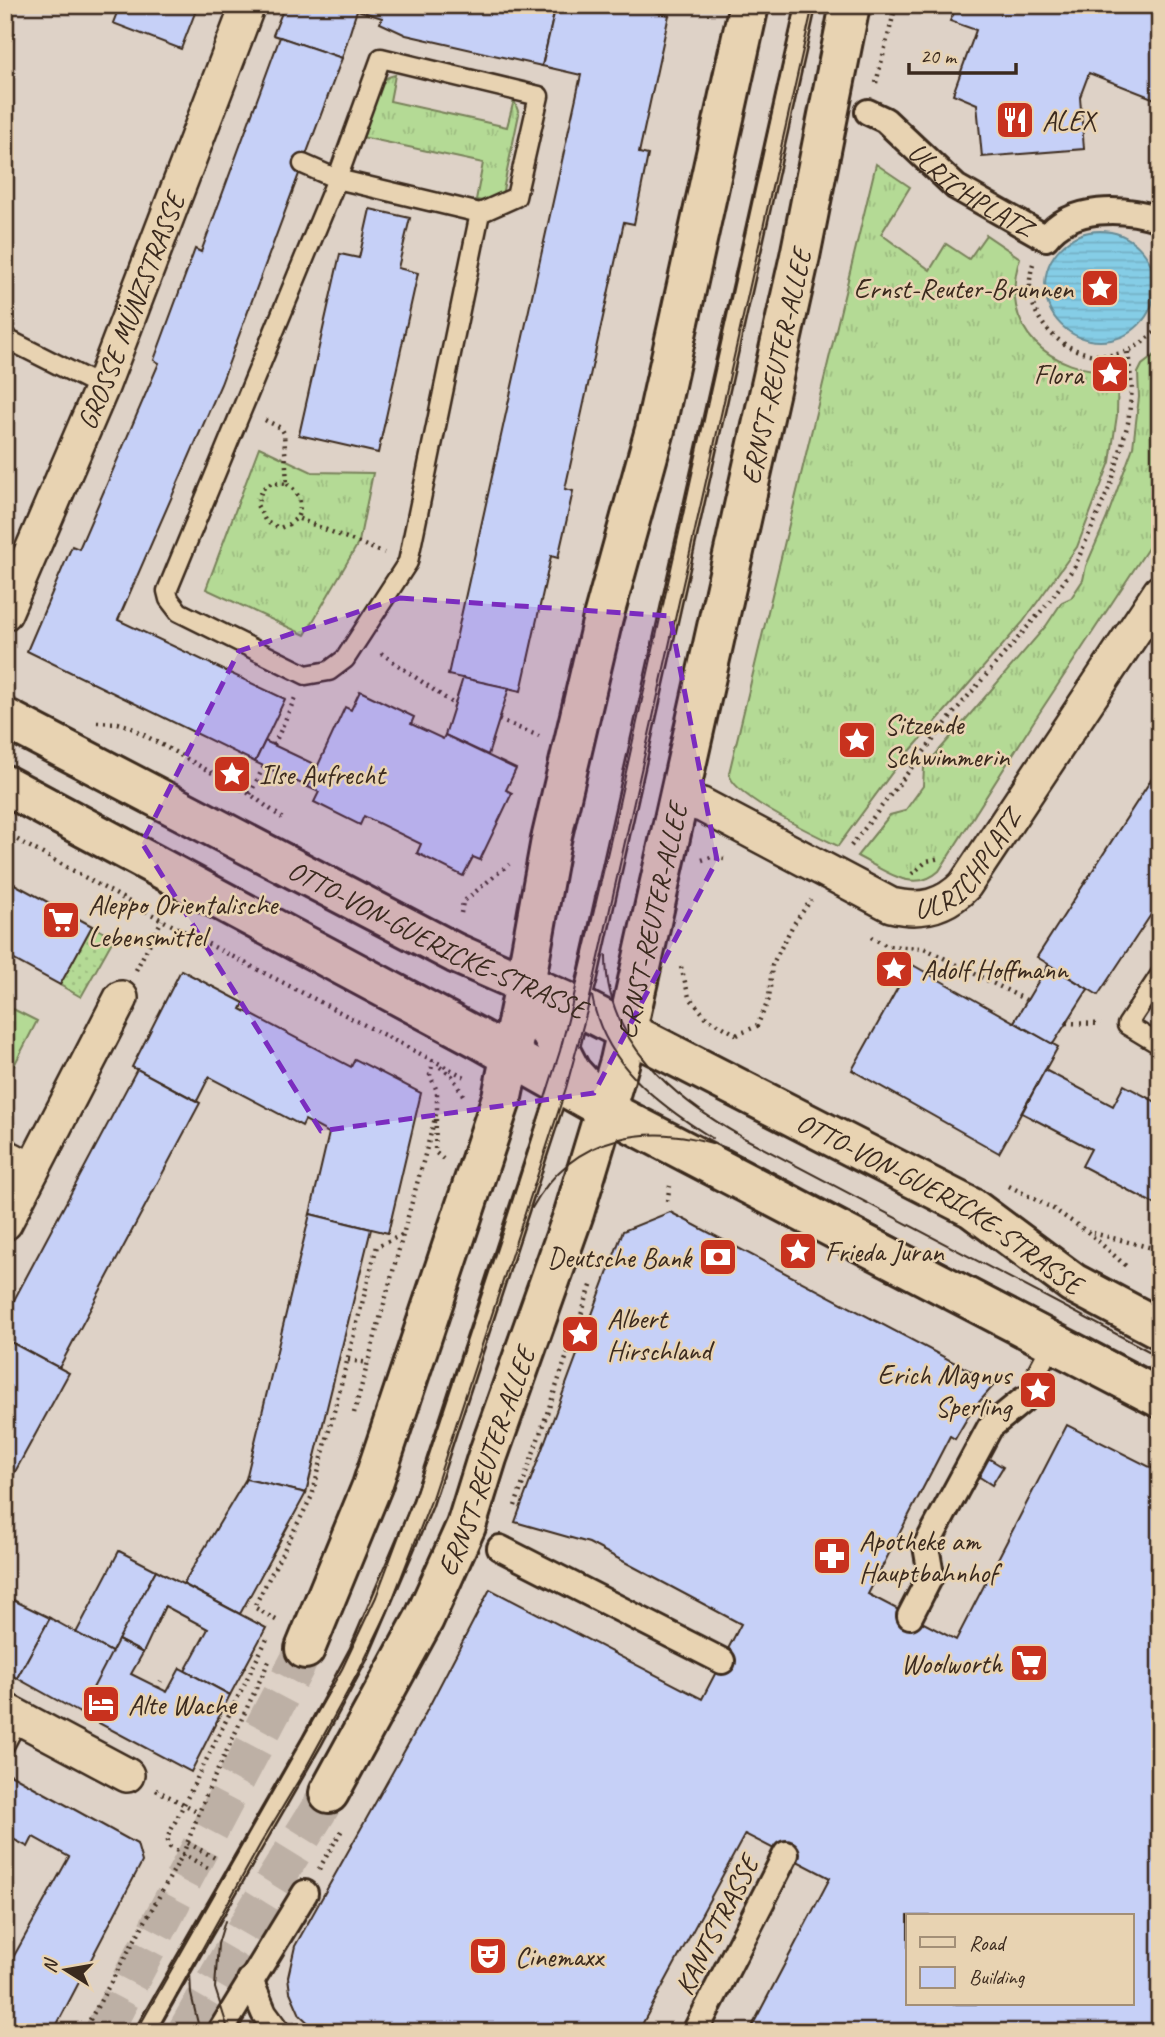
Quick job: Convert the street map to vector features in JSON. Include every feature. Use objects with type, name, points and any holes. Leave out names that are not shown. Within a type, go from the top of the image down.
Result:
[{"type":"main road","points":[[306,1649],[372,1486],[502,1097],[551,840],[603,618],[655,430],[748,5]]},
{"type":"main road","name":"ERNST-REUTER-ALLEE","points":[[328,1793],[424,1619],[466,1526],[574,1213],[606,1110],[628,1031],[800,256],[850,5]]},
{"type":"main road","name":"OTTO-VON-GUERICKE-STRASSE","points":[[5,718],[456,953],[628,1031],[972,1208],[1073,1283],[1160,1329]]},
{"type":"main road","points":[[5,785],[511,1056],[563,1073],[606,1110],[1046,1356],[1160,1398]]},
{"type":"main road","points":[[525,984],[563,1073]]},
{"type":"street","name":"GROSSE MÜNZSTRASSE","points":[[5,613],[102,387],[248,5]]},
{"type":"street","name":"ULRICHPLATZ","points":[[868,112],[885,120],[956,187],[1046,238],[1065,220],[1088,214],[1114,212],[1160,219]]},
{"type":"street","name":"ULRICHPLATZ","points":[[679,799],[702,805],[877,899],[898,906],[929,907],[955,895],[965,885],[1160,592]]},
{"type":"street","points":[[5,1223],[19,1163],[121,998]]},
{"type":"street","points":[[910,1616],[931,1575],[926,1546],[990,1427],[1023,1400]]},
{"type":"street","name":"ERNST-REUTER-ALLEE","points":[[500,1548],[722,1661]]},
{"type":"street","points":[[10,1724],[127,1775]]},
{"type":"street","name":"KANTSTRASSE","points":[[697,2027],[786,1854]]},
{"type":"street","points":[[220,2032],[305,1893]]},
{"type":"street","points":[[250,1980],[264,2014],[278,2032]]},
{"type":"lane","points":[[145,2032],[312,1741],[359,1653],[423,1503],[563,1073],[581,1009],[806,5]]},
{"type":"lane","points":[[303,164],[337,179],[480,213],[516,197],[539,96],[381,58],[337,179],[169,583],[169,599],[179,612],[306,675],[323,673],[335,668],[345,659],[408,562],[480,213]]},
{"type":"lane","points":[[5,338],[102,387]]},
{"type":"lane","points":[[1160,975],[1127,1025],[1160,1045]]},
{"type":"path","points":[[878,74],[896,5]]},
{"type":"path","points":[[1046,238],[1036,253],[1030,288],[1040,321],[1063,345],[1095,356],[1112,355],[1128,351],[1145,341],[1160,327]]},
{"type":"path","points":[[830,874],[957,709],[1034,621],[1075,566],[1111,485],[1128,422],[1132,389],[1128,351]]},
{"type":"path","points":[[242,409],[283,430],[287,484]]},
{"type":"path","points":[[272,483],[287,484],[301,501],[297,518],[285,526],[272,526],[258,510],[257,500],[262,489],[272,483]]},
{"type":"path","points":[[297,518],[408,562]]},
{"type":"path","points":[[360,639],[455,705]]},
{"type":"path","points":[[274,745],[306,675]]},
{"type":"path","points":[[499,720],[540,736]]},
{"type":"path","points":[[250,794],[264,766]]},
{"type":"path","points":[[5,833],[162,920],[462,1076]]},
{"type":"path","points":[[909,878],[927,861],[953,856]]},
{"type":"path","points":[[690,865],[712,857],[730,859]]},
{"type":"path","points":[[461,913],[463,902],[513,861]]},
{"type":"path","points":[[797,898],[819,910]]},
{"type":"path","name":"ERNST-REUTER-ALLEE","points":[[678,959],[688,997],[706,1017],[737,1035],[757,1026],[769,999],[772,965],[793,925],[808,904]]},
{"type":"path","points":[[121,998],[162,920]]},
{"type":"path","name":"ULRICHPLATZ","points":[[864,934],[887,946],[924,948],[1026,1000]]},
{"type":"path","points":[[1066,1023],[1127,1025]]},
{"type":"path","points":[[433,1061],[452,1076],[463,1096]]},
{"type":"path","points":[[433,1061],[430,1075],[437,1091],[435,1152],[443,1159]]},
{"type":"path","points":[[350,1424],[437,1111]]},
{"type":"path","name":"OTTO-VON-GUERICKE-STRASSE","points":[[1089,1233],[1160,1250]]},
{"type":"path","points":[[282,1608],[276,1621],[254,1607],[312,1496],[377,1246],[402,1235]]},
{"type":"path","points":[[348,1360],[369,1363]]},
{"type":"path","points":[[167,1838],[270,1633]]},
{"type":"path","points":[[158,1688],[161,1681]]},
{"type":"path","points":[[83,2032],[183,1854],[199,1812],[127,1775]]},
{"type":"highlighted area","points":[[400,598],[670,616],[717,860],[594,1093],[321,1131],[142,843],[239,651]]},
{"type":"green space","points":[[395,75],[390,101],[507,127],[514,100],[519,114],[502,195],[491,202],[476,200],[483,163],[362,137],[374,91],[386,78]]},
{"type":"green space","points":[[876,164],[910,187],[881,234],[930,270],[946,244],[969,259],[986,235],[1020,258],[1015,283],[1016,306],[1023,326],[1035,342],[1051,355],[1071,365],[1093,370],[1118,371],[1117,415],[1110,462],[1077,547],[1023,622],[897,766],[838,846],[794,824],[744,793],[733,782],[729,773]]},
{"type":"green space","points":[[1160,351],[1160,530],[939,871],[919,881],[908,880],[888,873],[857,856],[890,815],[905,811],[923,786],[924,768],[1046,626],[1062,602],[1071,598],[1083,580],[1086,566],[1133,447],[1139,397],[1138,373],[1142,365]]},
{"type":"green space","points":[[259,447],[312,472],[373,473],[359,542],[305,635],[206,589]]},
{"type":"green space","points":[[92,926],[114,938],[81,997],[60,985]]},
{"type":"green space","points":[[5,1005],[37,1021],[5,1083]]},
{"type":"water","name":"Ernst-Reuter-Brunnen","points":[[1100,231],[1121,235],[1139,247],[1151,265],[1155,286],[1151,307],[1139,325],[1121,337],[1100,341],[1079,337],[1061,325],[1049,307],[1045,286],[1049,265],[1061,247],[1079,235]]},
{"type":"building","points":[[120,5],[198,5],[181,49],[113,23]]},
{"type":"building","points":[[285,5],[556,5],[542,66],[406,35],[380,23],[382,18],[357,10],[342,58],[273,35]]},
{"type":"building","points":[[556,5],[623,5],[669,15],[639,153],[648,155],[634,224],[624,222],[565,489],[573,491],[566,523],[558,558],[551,556],[521,691],[448,675],[581,75],[542,66]]},
{"type":"building","points":[[958,5],[1160,5],[1160,101],[1089,73],[1080,97],[1084,149],[982,157],[977,104],[953,94],[976,30],[950,21]]},
{"type":"building","points":[[280,37],[342,58],[221,384],[118,620],[285,699],[255,762],[27,651],[72,546],[79,549],[159,363],[154,360],[195,249],[201,252]]},
{"type":"building","points":[[370,209],[410,218],[398,268],[418,273],[378,453],[299,435],[340,254],[359,258]]},
{"type":"building","points":[[463,678],[509,688],[488,755],[445,735]]},
{"type":"building","points":[[360,691],[414,717],[411,724],[443,739],[445,735],[516,769],[506,790],[512,793],[480,860],[473,857],[463,876],[417,853],[421,844],[364,816],[360,825],[314,802],[319,792],[308,787],[345,707],[351,710]]},
{"type":"building","points":[[265,741],[318,766],[308,787],[255,762]]},
{"type":"building","points":[[1160,766],[1160,901],[1098,995],[1037,957]]},
{"type":"building","points":[[5,879],[92,926],[60,985],[5,955]]},
{"type":"building","points":[[911,964],[1058,1047],[999,1153],[852,1070]]},
{"type":"building","points":[[1048,965],[1088,989],[1053,1044],[1014,1022]]},
{"type":"building","points":[[181,970],[244,1003],[241,1009],[351,1067],[355,1059],[421,1093],[388,1233],[310,1214],[329,1133],[305,1120],[302,1126],[209,1077],[197,1101],[132,1067]]},
{"type":"building","points":[[137,1069],[200,1103],[59,1368],[5,1339],[5,1317]]},
{"type":"building","points":[[1045,1070],[1113,1106],[1124,1085],[1160,1104],[1160,1207],[1082,1166],[1091,1149],[1022,1113]]},
{"type":"building","points":[[670,1212],[995,1384],[972,1410],[955,1439],[950,1436],[868,1594],[956,1640],[1067,1425],[1160,1472],[1160,2032],[749,2032],[830,1878],[745,1834],[638,2032],[318,2032],[300,2015],[290,1992],[288,1977],[295,1946],[424,1716],[490,1589],[702,1699],[741,1624],[589,1543],[515,1522],[623,1231]]},
{"type":"building","points":[[310,1214],[371,1229],[306,1493],[246,1479]]},
{"type":"building","points":[[5,1339],[69,1373],[5,1490]]},
{"type":"building","points":[[988,1458],[1003,1467],[992,1485],[978,1476]]},
{"type":"building","points":[[246,1479],[306,1493],[240,1614],[183,1584]]},
{"type":"building","points":[[119,1551],[156,1570],[113,1653],[76,1633]]},
{"type":"building","points":[[156,1570],[266,1628],[230,1695],[185,1671],[208,1629],[165,1606],[143,1653],[118,1640]]},
{"type":"building","points":[[5,1596],[50,1618],[17,1678],[5,1671]]},
{"type":"building","points":[[50,1618],[113,1653],[80,1713],[17,1678]]},
{"type":"building","points":[[118,1640],[143,1653],[131,1674],[167,1692],[180,1668],[230,1695],[191,1772],[80,1713]]},
{"type":"building","points":[[10,1774],[137,1844],[142,1862],[53,2032],[5,2032],[5,1972],[69,1857],[33,1837],[28,1847],[5,1835],[5,1782]]},
{"type":"tunnel","points":[[103,2032],[305,1649]]},
{"type":"tunnel","points":[[186,2032],[329,1793]]},
{"type":"tram line","points":[[136,2032],[342,1669],[376,1597],[427,1461],[504,1227],[560,1051],[572,1004],[796,5]]},
{"type":"tram line","points":[[156,2032],[303,1773],[360,1669],[388,1611],[431,1501],[566,1088],[587,1011],[813,5]]},
{"type":"tram line","points":[[606,955],[609,986],[617,1015],[631,1041],[669,1086],[693,1105],[744,1138],[1160,1357]]},
{"type":"tram line","points":[[592,996],[598,1020],[608,1042],[636,1080],[672,1111],[712,1138]]},
{"type":"tram line","points":[[532,1208],[549,1183],[569,1163],[592,1149],[617,1140],[644,1135],[672,1135],[700,1140],[729,1149],[1160,1376]]},
{"type":"tram line","points":[[225,1921],[218,1944],[215,1988],[229,2032]]},
{"type":"tram line","points":[[190,1972],[191,1994],[200,2032]]},
{"type":"place","name":"ALEX","points":[[1015,120]]},
{"type":"place","name":"Ernst-Reuter-Brunnen","points":[[1100,288]]},
{"type":"place","name":"Flora","points":[[1110,374]]},
{"type":"place","name":"Sitzende Schwimmerin","points":[[857,740]]},
{"type":"place","name":"Ilse Aufrecht","points":[[232,774]]},
{"type":"place","name":"Aleppo Orientalische Lebensmittel","points":[[61,920]]},
{"type":"place","name":"Adolf Hoffmann","points":[[894,969]]},
{"type":"place","name":"Frieda Juran","points":[[798,1251]]},
{"type":"place","name":"Deutsche Bank","points":[[718,1257]]},
{"type":"place","name":"Albert Hirschland","points":[[580,1334]]},
{"type":"place","name":"Erich Magnus Sperling","points":[[1038,1390]]},
{"type":"place","name":"Apotheke am Hauptbahnhof","points":[[832,1556]]},
{"type":"place","name":"Woolworth","points":[[1029,1663]]},
{"type":"place","name":"Alte Wache","points":[[101,1704]]},
{"type":"place","name":"Cinemaxx","points":[[488,1956]]}]
